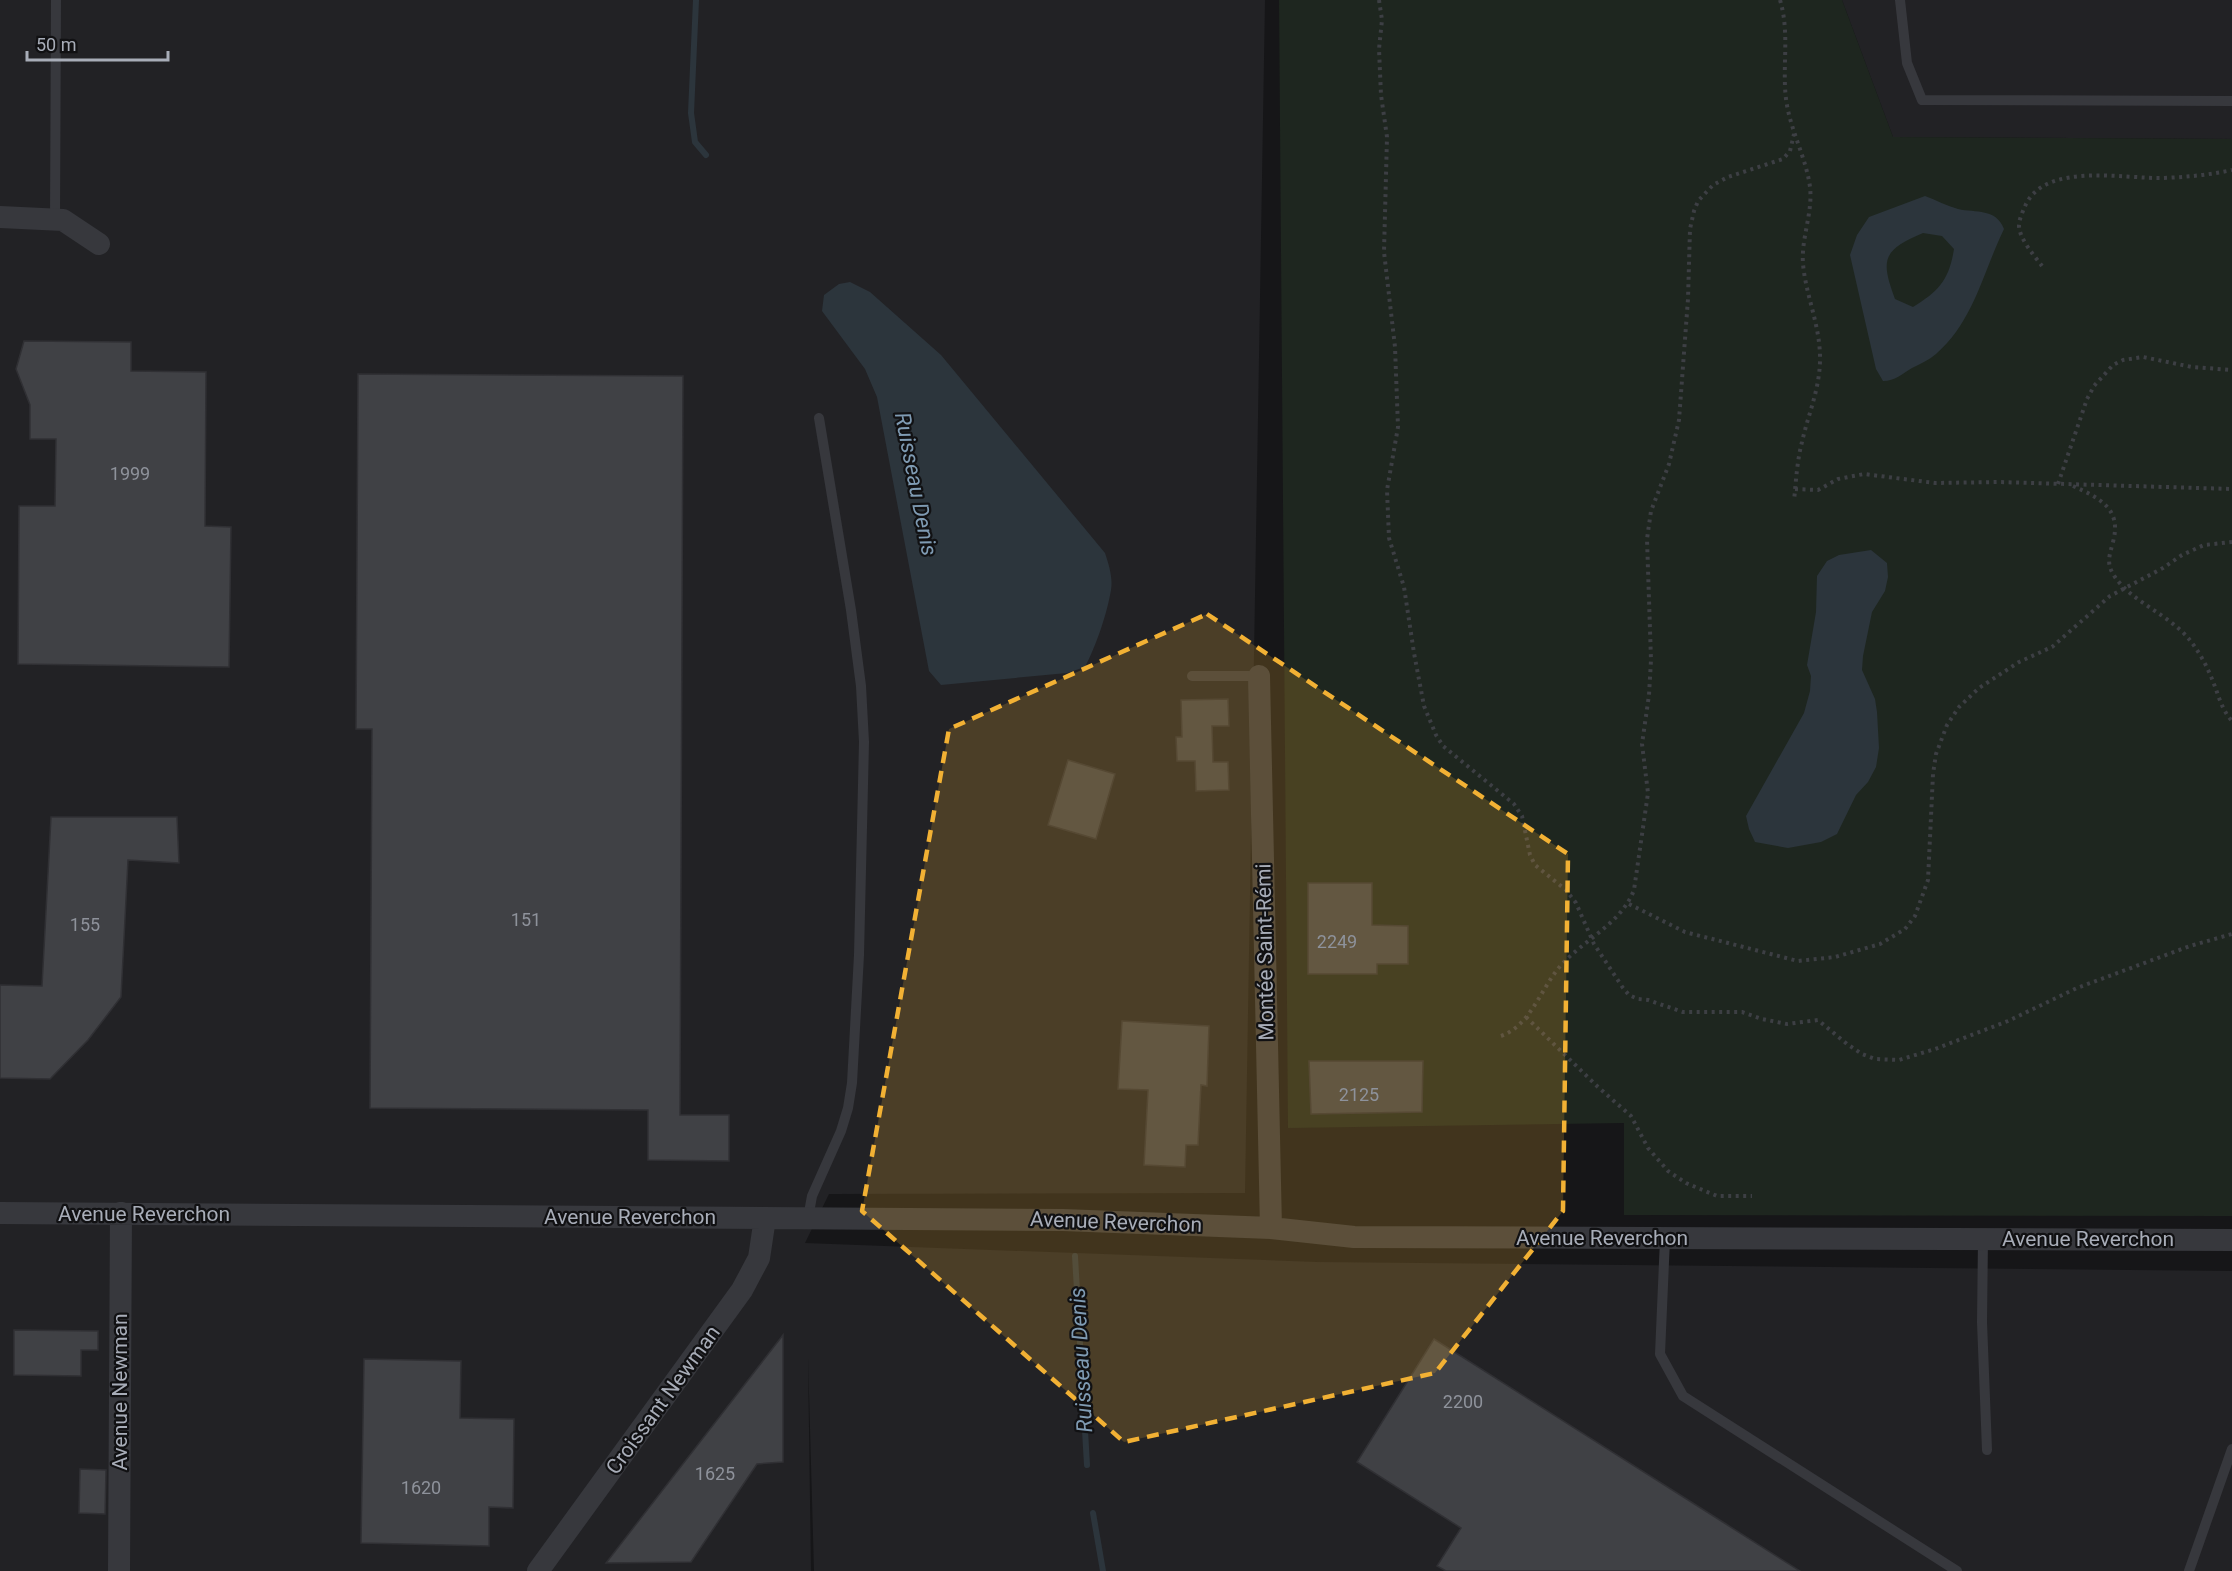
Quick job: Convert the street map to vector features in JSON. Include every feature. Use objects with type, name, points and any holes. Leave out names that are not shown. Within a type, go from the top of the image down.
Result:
[{"type":"street","points":[[0,217],[55,218],[71,224],[99,244]]},
{"type":"street","name":"Montée Saint-Rémi","points":[[1258,676],[1271,1228]]},
{"type":"street","name":"Avenue Reverchon","points":[[0,1213],[1064,1220],[1271,1228],[1354,1236],[2232,1240]]},
{"type":"street","name":"Avenue Newman","points":[[119,1571],[121,1213]]},
{"type":"street","name":"Croissant Newman","points":[[538,1571],[742,1290],[759,1258],[765,1218]]},
{"type":"lane","points":[[55,218],[56,0]]},
{"type":"lane","points":[[1900,0],[1907,63],[1922,100],[2232,101]]},
{"type":"lane","points":[[808,1218],[812,1196],[846,1116],[852,1083],[859,955],[864,742],[861,686],[851,610],[819,418]]},
{"type":"lane","points":[[1192,676],[1258,676]]},
{"type":"lane","points":[[1665,1239],[1660,1354],[1683,1396],[1957,1571]]},
{"type":"lane","points":[[1983,1239],[1982,1322],[1987,1450]]},
{"type":"lane","points":[[2189,1571],[2232,1449]]},
{"type":"path","points":[[1379,0],[1382,20],[1379,49],[1381,95],[1387,137],[1384,252],[1395,347],[1398,427],[1388,490],[1389,538],[1404,586],[1424,706],[1443,746],[1514,804],[1522,816],[1530,855],[1535,865],[1566,890],[1576,903],[1591,939],[1623,988],[1638,999],[1648,1000],[1683,1012],[1742,1012],[1787,1024],[1818,1020],[1862,1054],[1888,1061],[1935,1050],[2008,1021],[2077,988],[2190,946],[2232,934]]},
{"type":"path","points":[[1780,0],[1786,36],[1786,97],[1810,188],[1810,209],[1803,246],[1803,264],[1820,351],[1818,383],[1802,441],[1794,501]]},
{"type":"path","points":[[1501,1036],[1516,1028],[1526,1017],[1560,967],[1629,904],[1638,871],[1647,807],[1647,784],[1641,744],[1650,695],[1647,539],[1651,511],[1669,464],[1679,420],[1688,299],[1690,229],[1698,201],[1713,185],[1728,177],[1783,159],[1793,144],[1794,134]]},
{"type":"path","points":[[2042,266],[2024,239],[2019,226],[2030,196],[2053,181],[2085,176],[2161,178],[2232,170]]},
{"type":"path","points":[[2058,483],[2087,399],[2094,386],[2113,365],[2123,360],[2143,357],[2192,367],[2232,369]]},
{"type":"path","points":[[1795,489],[1818,490],[1838,479],[1864,474],[1935,483],[2058,483],[2232,489]]},
{"type":"path","points":[[2070,484],[2095,495],[2114,515],[2114,538],[2108,561],[2110,569],[2124,588],[2161,613],[2189,640],[2211,676],[2224,711],[2232,721]]},
{"type":"path","points":[[1629,904],[1685,932],[1798,961],[1814,961],[1857,951],[1880,944],[1896,935],[1905,929],[1915,916],[1928,880],[1936,754],[1947,725],[1959,707],[1978,688],[2019,662],[2052,647],[2110,596],[2193,549],[2216,543],[2232,542]]},
{"type":"path","points":[[1526,1017],[1631,1116],[1648,1148],[1668,1171],[1686,1183],[1717,1196],[1752,1196]]},
{"type":"highlighted area","points":[[1207,614],[1568,854],[1563,1211],[1435,1373],[1124,1442],[862,1211],[949,729]]},
{"type":"shaded area","points":[[0,0],[1265,0],[1245,1193],[829,1194],[805,1243],[1317,1262],[2232,1271],[2232,1571],[814,1571],[808,1357],[811,1571],[0,1571]]},
{"type":"shaded area","points":[[1279,0],[1842,0],[1893,137],[2232,139],[2232,1216],[1624,1215],[1624,1123],[1288,1128]]},
{"type":"shaded area","points":[[1842,0],[2232,0],[2232,139],[1893,137]]},
{"type":"water","points":[[1925,196],[1958,209],[1991,214],[2004,229],[1960,327],[1936,354],[1898,377],[1887,381],[1883,381],[1876,369],[1850,255],[1857,235],[1869,217]],"holes":[[[1923,233],[1942,236],[1954,249],[1949,269],[1941,284],[1930,296],[1913,307],[1895,299],[1887,274],[1888,257],[1900,245]]]},
{"type":"water","points":[[850,282],[870,292],[941,355],[1105,553],[1111,576],[1111,590],[1101,630],[1085,667],[1067,673],[941,685],[929,671],[877,397],[865,369],[822,311],[824,295],[839,284]]},
{"type":"water","points":[[1871,550],[1887,563],[1888,577],[1885,591],[1872,612],[1862,670],[1875,699],[1877,712],[1879,748],[1876,767],[1868,782],[1856,795],[1837,834],[1821,842],[1788,848],[1755,842],[1746,816],[1804,713],[1810,691],[1811,676],[1807,665],[1816,612],[1817,576],[1827,561],[1839,555]]},
{"type":"building","points":[[24,341],[131,342],[131,371],[206,372],[205,526],[231,527],[229,667],[18,664],[19,506],[55,506],[56,439],[30,439],[30,405],[16,369]]},
{"type":"building","points":[[358,374],[683,376],[680,1115],[729,1115],[729,1161],[648,1160],[648,1110],[370,1108],[372,729],[356,729]]},
{"type":"building","points":[[1228,699],[1229,726],[1212,726],[1213,762],[1228,762],[1229,790],[1196,791],[1195,761],[1177,761],[1176,737],[1182,737],[1181,700]]},
{"type":"building","points":[[1068,760],[1115,774],[1096,839],[1048,825]]},
{"type":"building","points":[[51,817],[177,817],[179,863],[128,860],[121,997],[88,1040],[50,1079],[0,1078],[0,985],[42,986]]},
{"type":"building","points":[[1308,883],[1372,883],[1372,925],[1408,926],[1408,964],[1377,964],[1377,974],[1308,974]]},
{"type":"building","points":[[1122,1021],[1209,1026],[1207,1086],[1201,1085],[1198,1145],[1186,1145],[1185,1167],[1144,1165],[1148,1090],[1118,1089]]},
{"type":"building","points":[[1309,1061],[1423,1061],[1422,1112],[1311,1114]]},
{"type":"building","points":[[14,1330],[98,1331],[98,1350],[81,1350],[81,1376],[14,1375]]},
{"type":"building","points":[[783,1335],[783,1462],[757,1464],[691,1562],[606,1563]]},
{"type":"building","points":[[1434,1339],[1800,1571],[1446,1571],[1437,1566],[1461,1528],[1357,1462]]},
{"type":"building","points":[[364,1359],[461,1361],[460,1418],[514,1419],[513,1508],[489,1507],[489,1546],[361,1543]]},
{"type":"building","points":[[80,1469],[106,1470],[105,1514],[79,1513]]},
{"type":"waterway","name":"Ruisseau Denis","points":[[696,0],[691,113],[695,142],[706,155]]},
{"type":"waterway","name":"Ruisseau Denis","points":[[1075,1256],[1087,1465]]},
{"type":"waterway","name":"Ruisseau Denis","points":[[1093,1513],[1103,1571]]}]
